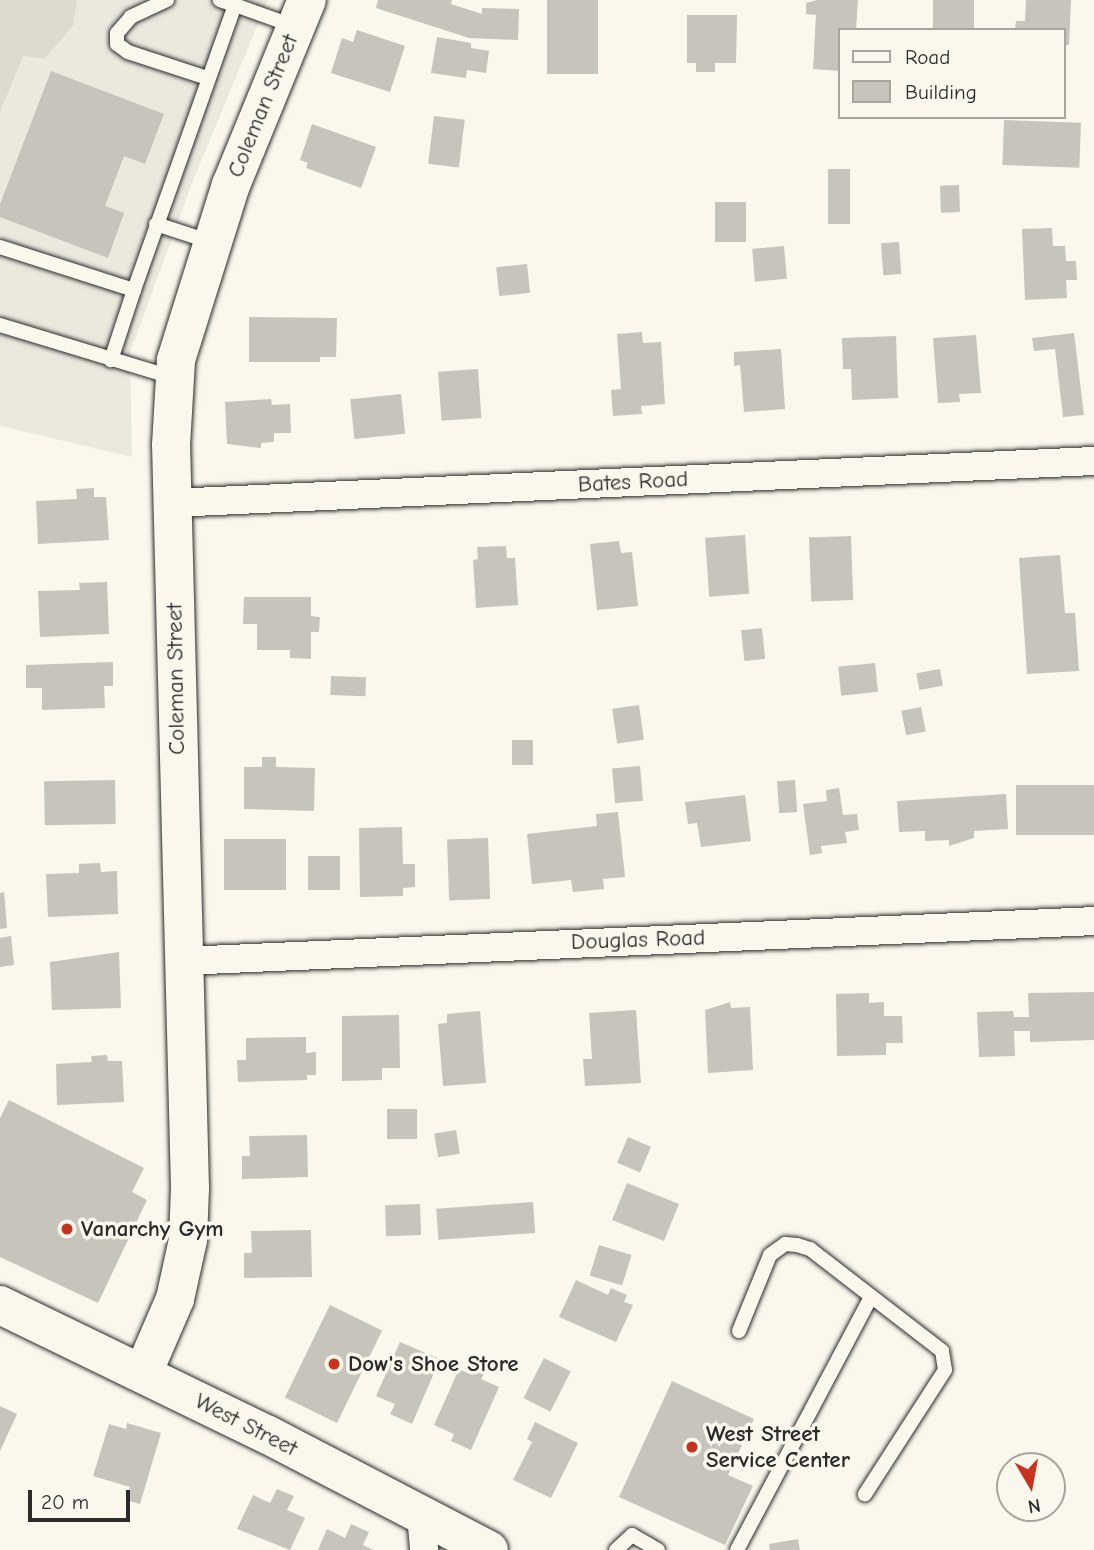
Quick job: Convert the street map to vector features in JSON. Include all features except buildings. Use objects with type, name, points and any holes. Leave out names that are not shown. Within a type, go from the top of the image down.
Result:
[{"type":"street","name":"Coleman Street","points":[[143,1373],[176,1299],[188,1240],[172,503],[175,378],[182,333],[211,242],[301,13]]},
{"type":"street","name":"Bates Road","points":[[172,503],[1094,461]]},
{"type":"street","name":"Douglas Road","points":[[183,961],[1094,921]]},
{"type":"street","name":"West Street","points":[[0,1305],[143,1373],[422,1532],[489,1550]]},
{"type":"lane","points":[[167,0],[131,17],[117,33],[117,44],[128,52],[207,78]]},
{"type":"lane","points":[[111,360],[207,78],[228,2],[301,13]]},
{"type":"lane","points":[[156,224],[211,242]]},
{"type":"lane","points":[[0,247],[134,290]]},
{"type":"lane","points":[[0,325],[175,378]]},
{"type":"lane","points":[[738,1331],[770,1255],[785,1244],[810,1249],[942,1350],[946,1360],[945,1370],[865,1494]]},
{"type":"lane","points":[[737,1550],[871,1297]]},
{"type":"lane","points":[[616,1550],[632,1535],[658,1550]]},
{"type":"shaded area","points":[[0,0],[268,0],[192,183],[130,353],[132,457],[0,426]]},
{"type":"shaded area","points":[[0,0],[77,0],[73,26],[44,59],[23,56],[0,112]]},
{"type":"place","name":"Vanarchy Gym","points":[[67,1229]]},
{"type":"place","name":"Dow's Shoe Store","points":[[334,1364]]},
{"type":"place","name":"West Street Service Center","points":[[692,1447]]}]
